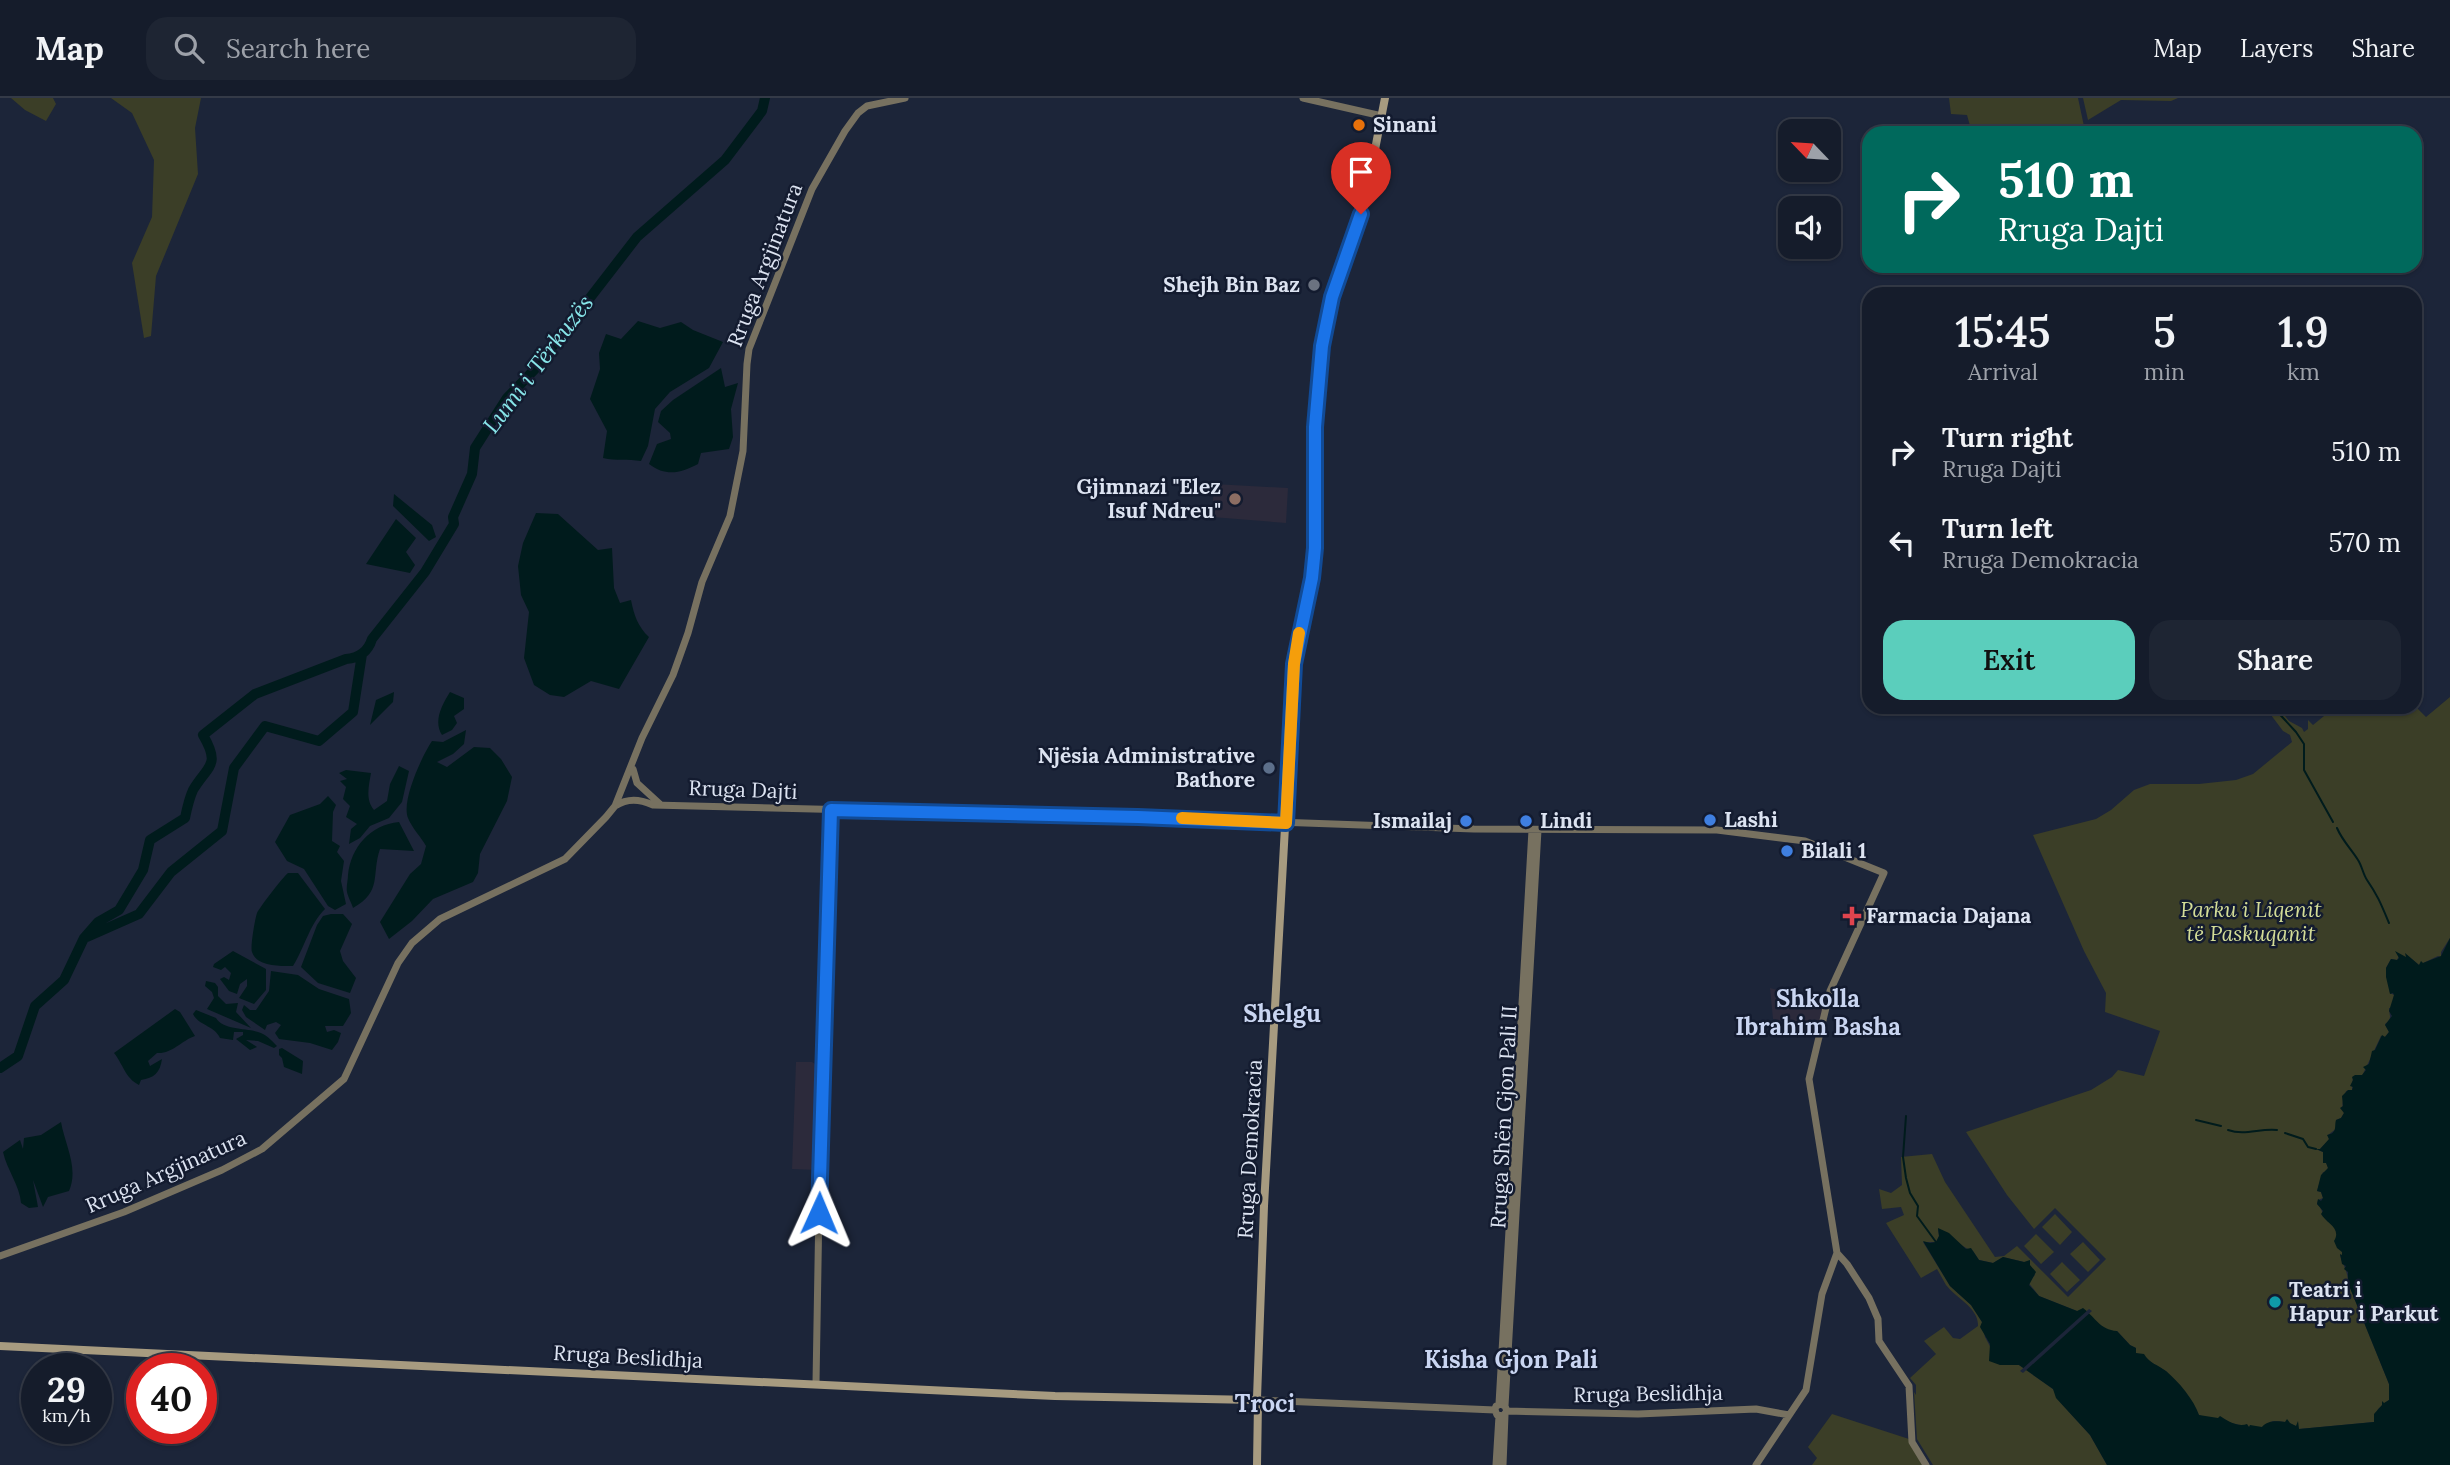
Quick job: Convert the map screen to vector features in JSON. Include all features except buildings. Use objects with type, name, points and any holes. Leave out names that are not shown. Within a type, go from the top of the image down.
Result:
[{"type":"main road","name":"Rruga Demokracia","points":[[1257,1465],[1264,1206],[1294,664],[1314,555],[1315,427],[1323,336],[1332,297],[1365,201],[1385,98]]},
{"type":"main road","name":"Rruga Beslidhja","points":[[0,1346],[1055,1396],[1258,1400]]},
{"type":"street","name":"Rruga Argjinatura","points":[[0,1256],[124,1212],[222,1170],[262,1149],[344,1079],[398,963],[412,943],[440,919],[565,859],[583,843],[615,806],[642,738],[673,675],[702,582],[730,516],[743,451],[749,349],[812,189],[858,113],[873,104],[905,98]]},
{"type":"street","points":[[1303,98],[1361,109],[1382,116]]},
{"type":"street","points":[[615,806],[640,796],[633,765]]},
{"type":"street","points":[[632,800],[622,793],[623,787],[631,781],[661,805]]},
{"type":"street","name":"Rruga Dajti","points":[[632,800],[661,805],[1126,816],[1286,823],[1535,830],[1734,831],[1805,841],[1884,873],[1830,991],[1809,1079],[1837,1253]]},
{"type":"street","points":[[816,1383],[820,1147],[831,810]]},
{"type":"street","name":"Rruga Shën Gjon Pali II","points":[[1496,1465],[1535,830]]},
{"type":"street","points":[[1756,1465],[1804,1395],[1809,1381],[1822,1294],[1837,1253]]},
{"type":"street","points":[[1837,1253],[1869,1298],[1878,1319],[1879,1340],[1909,1386],[1912,1442],[1926,1465]]},
{"type":"street","points":[[1834,1262],[1852,1272]]},
{"type":"street","name":"Rruga Beslidhja","points":[[1258,1400],[1638,1414],[1756,1409],[1789,1415]]},
{"type":"street","name":"Rruga Shën Gjon Pali II","points":[[1501,1410],[1503,1465]]},
{"type":"shaded area","points":[[638,321],[660,328],[681,322],[723,342],[709,368],[670,392],[655,409],[648,446],[641,461],[603,458],[607,431],[590,399],[600,369],[599,353],[606,334],[621,339]]},
{"type":"shaded area","points":[[721,368],[725,387],[738,383],[731,409],[733,437],[729,449],[701,453],[698,464],[686,470],[667,472],[649,464],[657,444],[671,439],[670,433],[658,422],[661,411]]},
{"type":"shaded area","points":[[1214,484],[1288,488],[1286,523],[1212,517]]},
{"type":"shaded area","points":[[394,494],[432,525],[436,537],[429,541],[393,506]]},
{"type":"shaded area","points":[[536,513],[558,514],[598,550],[612,548],[614,588],[620,603],[631,600],[637,620],[649,637],[619,689],[591,681],[564,697],[550,695],[534,685],[524,658],[529,612],[521,595],[518,566],[523,543]]},
{"type":"shaded area","points":[[396,519],[416,538],[406,552],[415,565],[410,573],[366,564]]},
{"type":"shaded area","points":[[394,692],[393,702],[370,725],[376,700]]},
{"type":"shaded area","points":[[450,692],[464,698],[464,709],[454,716],[457,723],[452,730],[442,735],[438,719]]},
{"type":"shaded area","points":[[466,730],[464,744],[453,754],[437,762],[447,767],[474,747],[490,748],[501,759],[512,777],[507,801],[480,854],[478,873],[473,882],[433,899],[412,921],[389,939],[380,922],[410,874],[421,864],[426,846],[408,818],[407,801],[414,779],[432,741],[443,742]]},
{"type":"shaded area","points":[[399,766],[409,771],[402,802],[389,818],[370,826],[360,838],[349,844],[351,829],[357,824],[346,817],[350,806],[343,799],[346,787],[340,781],[347,779],[339,773],[346,770],[371,773],[369,797],[374,810],[387,801],[390,784]]},
{"type":"shaded area","points":[[328,796],[336,805],[333,812],[332,841],[340,846],[337,852],[344,861],[341,881],[346,904],[335,910],[328,906],[304,869],[287,861],[275,842],[290,815],[320,804]]},
{"type":"shaded area","points":[[399,822],[414,851],[380,849],[372,889],[362,902],[353,908],[347,888],[353,855],[371,833]]},
{"type":"shaded area","points":[[288,873],[298,873],[325,909],[315,922],[293,966],[270,965],[259,961],[252,952],[255,921],[259,910]]},
{"type":"shaded area","points":[[343,914],[352,924],[340,951],[343,961],[356,978],[350,993],[318,983],[301,967],[317,925],[323,916]]},
{"type":"shaded area","points":[[2450,938],[2450,1465],[2107,1465],[2090,1435],[2056,1398],[2053,1389],[2019,1365],[2000,1365],[1989,1361],[1990,1344],[1980,1327],[1982,1322],[1971,1305],[1950,1286],[1923,1241],[1936,1242],[1939,1236],[1938,1228],[1949,1233],[1966,1249],[1971,1248],[1979,1260],[1993,1263],[2003,1257],[2024,1262],[2030,1260],[2030,1265],[2036,1272],[2029,1285],[2039,1296],[2077,1311],[2083,1308],[2102,1326],[2117,1331],[2136,1348],[2136,1353],[2144,1354],[2148,1360],[2176,1380],[2190,1397],[2199,1415],[2220,1416],[2232,1423],[2247,1424],[2249,1427],[2262,1427],[2270,1422],[2285,1422],[2287,1419],[2296,1426],[2298,1421],[2299,1429],[2374,1422],[2374,1414],[2382,1401],[2384,1403],[2389,1400],[2389,1384],[2348,1283],[2348,1272],[2344,1269],[2346,1266],[2342,1264],[2340,1254],[2342,1255],[2342,1252],[2334,1241],[2335,1229],[2321,1214],[2323,1211],[2317,1204],[2318,1199],[2321,1201],[2323,1198],[2321,1192],[2317,1191],[2321,1175],[2328,1168],[2326,1163],[2323,1163],[2323,1152],[2316,1149],[2320,1149],[2329,1139],[2327,1135],[2334,1131],[2336,1120],[2344,1113],[2340,1108],[2343,1106],[2342,1096],[2352,1090],[2352,1077],[2362,1075],[2366,1070],[2363,1067],[2369,1064],[2372,1051],[2382,1035],[2385,1037],[2389,1032],[2385,1025],[2392,1016],[2389,1011],[2394,995],[2390,994],[2386,968],[2391,959],[2399,958],[2395,951],[2406,957],[2405,953],[2419,965],[2421,961],[2423,963],[2441,956]]},
{"type":"shaded area","points":[[233,951],[266,969],[266,990],[254,1004],[239,998],[247,986],[247,979],[240,984],[237,994],[229,991],[220,979],[224,977],[229,980],[231,973],[225,967],[221,970],[213,967]]},
{"type":"shaded area","points":[[271,971],[298,975],[319,989],[349,999],[351,1013],[343,1026],[325,1026],[327,1032],[334,1030],[341,1033],[332,1050],[310,1043],[279,1039],[275,1033],[281,1025],[276,1022],[267,1025],[265,1030],[246,1017],[242,1010],[244,1005],[250,1010],[256,1010],[269,991]]},
{"type":"shaded area","points":[[206,981],[215,983],[218,996],[226,1004],[238,1003],[236,1012],[251,1028],[207,1009],[214,998],[205,986]]},
{"type":"shaded area","points":[[1770,988],[1824,1001],[1817,1034],[1795,1032],[1794,1023],[1773,1019]]},
{"type":"shaded area","points":[[175,1009],[180,1012],[195,1036],[172,1049],[157,1053],[148,1061],[150,1066],[162,1059],[160,1068],[153,1076],[141,1080],[139,1085],[127,1075],[114,1053]]},
{"type":"shaded area","points":[[196,1010],[229,1027],[261,1033],[277,1046],[274,1048],[258,1041],[246,1040],[257,1047],[250,1050],[236,1039],[243,1035],[243,1032],[234,1032],[233,1040],[220,1038],[214,1030],[196,1018],[193,1014]]},
{"type":"shaded area","points":[[282,1048],[303,1061],[302,1074],[284,1067],[279,1055],[279,1049]]},
{"type":"shaded area","points":[[796,1062],[812,1062],[820,1067],[817,1170],[792,1169]]},
{"type":"shaded area","points":[[61,1122],[72,1165],[69,1191],[48,1197],[43,1207],[33,1180],[38,1207],[29,1208],[21,1203],[3,1152],[20,1140],[23,1149],[24,1138],[41,1135]]},
{"type":"green space","points":[[11,98],[53,98],[56,104],[46,121],[25,110]]},
{"type":"green space","points":[[111,98],[201,98],[195,128],[198,174],[156,276],[151,336],[144,338],[132,263],[152,217],[154,160],[132,113]]},
{"type":"green space","points":[[1949,98],[2078,98],[2084,126],[1970,126],[1967,115],[1951,114]]},
{"type":"green space","points":[[2083,98],[2178,98],[2171,101],[2121,100],[2088,120]]},
{"type":"green space","name":"Parku i Liqenit të Paskuqanit","points":[[2450,697],[2450,938],[2441,952],[2441,957],[2419,965],[2407,955],[2407,958],[2399,956],[2397,960],[2391,959],[2386,968],[2390,993],[2394,995],[2392,1008],[2389,1008],[2390,1018],[2385,1024],[2389,1032],[2385,1037],[2381,1036],[2362,1076],[2353,1077],[2352,1090],[2346,1091],[2343,1101],[2344,1113],[2336,1120],[2337,1128],[2328,1135],[2329,1140],[2320,1149],[2316,1149],[2323,1152],[2328,1168],[2326,1173],[2323,1172],[2317,1191],[2321,1192],[2323,1198],[2318,1200],[2317,1204],[2337,1233],[2348,1283],[2389,1384],[2389,1400],[2378,1409],[2374,1422],[2299,1429],[2286,1422],[2273,1421],[2262,1427],[2250,1427],[2199,1415],[2180,1385],[2169,1377],[2167,1372],[2136,1353],[2136,1348],[2117,1331],[2107,1331],[2077,1311],[2039,1296],[2028,1282],[2035,1275],[2024,1262],[2003,1257],[1993,1263],[1979,1260],[1973,1251],[1938,1229],[1936,1242],[1923,1242],[1950,1286],[1971,1305],[1982,1322],[1985,1337],[2000,1365],[2019,1365],[2053,1389],[2060,1402],[2090,1435],[2107,1465],[1933,1465],[1917,1439],[1914,1392],[1916,1395],[1916,1385],[1910,1378],[1936,1354],[1924,1341],[1944,1327],[1953,1338],[1960,1339],[1978,1326],[1977,1320],[1971,1309],[1946,1285],[1937,1269],[1921,1278],[1886,1223],[1904,1215],[1901,1207],[1882,1209],[1879,1189],[1891,1193],[1902,1185],[1901,1157],[1932,1154],[1945,1182],[1995,1257],[2004,1256],[2017,1246],[2068,1297],[2106,1259],[2055,1208],[2034,1229],[2007,1195],[1966,1132],[2091,1090],[2118,1070],[2144,1076],[2160,1031],[2105,1012],[2106,993],[2084,951],[2033,835],[2096,819],[2134,790],[2150,784],[2199,784],[2236,780],[2253,774],[2292,742],[2290,735],[2283,731],[2270,714],[2284,714],[2304,732],[2308,729],[2308,720],[2313,725],[2326,714],[2422,713],[2426,717]]},
{"type":"green space","points":[[2055,1214],[2072,1232],[2060,1245],[2042,1227]]},
{"type":"green space","points":[[2036,1234],[2054,1252],[2041,1264],[2024,1246]]},
{"type":"green space","points":[[2083,1242],[2100,1260],[2088,1272],[2070,1254]]},
{"type":"green space","points":[[2062,1262],[2080,1280],[2067,1292],[2050,1274]]},
{"type":"green space","points":[[1832,1414],[1909,1439],[1924,1465],[1812,1465],[1817,1458],[1808,1447]]},
{"type":"pier","points":[[2089,1309],[2092,1311],[2023,1373],[2020,1371]]},
{"type":"waterway","name":"Lumi i Tërkuzës","points":[[0,1068],[18,1056],[35,1006],[64,980],[84,938],[98,922],[119,910],[143,870],[150,840],[185,818],[193,790],[208,770],[212,759],[203,735],[255,694],[365,651],[425,572],[454,524],[453,517],[472,474],[475,448],[507,398],[535,369],[637,237],[725,160],[762,111],[765,98]]},
{"type":"waterway","points":[[87,937],[139,914],[171,872],[222,831],[234,768],[265,726],[319,741],[353,712],[362,654]]},
{"type":"waterway","points":[[2279,714],[2304,744],[2304,770],[2333,822]]},
{"type":"waterway","points":[[2337,828],[2359,862],[2389,923]]},
{"type":"waterway","points":[[1906,1116],[1903,1157],[1906,1178],[1910,1193],[1918,1206],[1917,1216],[1936,1242]]},
{"type":"waterway","points":[[2196,1120],[2221,1126]]},
{"type":"waterway","points":[[2228,1130],[2277,1130]]},
{"type":"waterway","points":[[2285,1133],[2303,1139],[2308,1147],[2316,1149]]},
{"type":"slow traffic","points":[[1182,818],[1286,823],[1294,664],[1299,633]]},
{"type":"place","name":"Sinani","points":[[1359,125]]},
{"type":"place","name":"Shejh Bin Baz","points":[[1314,285]]},
{"type":"place","name":"Gjimnazi \"Elez Isuf Ndreu\"","points":[[1235,499]]},
{"type":"place","name":"Njësia Administrative Bathore","points":[[1269,768]]},
{"type":"place","name":"Lashi","points":[[1710,820]]},
{"type":"place","name":"Ismailaj","points":[[1466,821]]},
{"type":"place","name":"Lindi","points":[[1526,821]]},
{"type":"place","name":"Bilali 1","points":[[1787,851]]},
{"type":"place","name":"Farmacia Dajana","points":[[1852,916]]},
{"type":"place","name":"Teatri i Hapur i Parkut","points":[[2275,1302]]},
{"type":"district","name":"Shkolla Ibrahim Basha","points":[[1818,1013]]},
{"type":"district","name":"Shelgu","points":[[1282,1014]]},
{"type":"district","name":"Kisha Gjon Pali","points":[[1511,1360]]},
{"type":"district","name":"Troci","points":[[1265,1404]]},
{"type":"route","points":[[819,1213],[831,810],[1286,823],[1294,664],[1312,578],[1315,548],[1315,427],[1322,346],[1332,297],[1361,214]]}]
